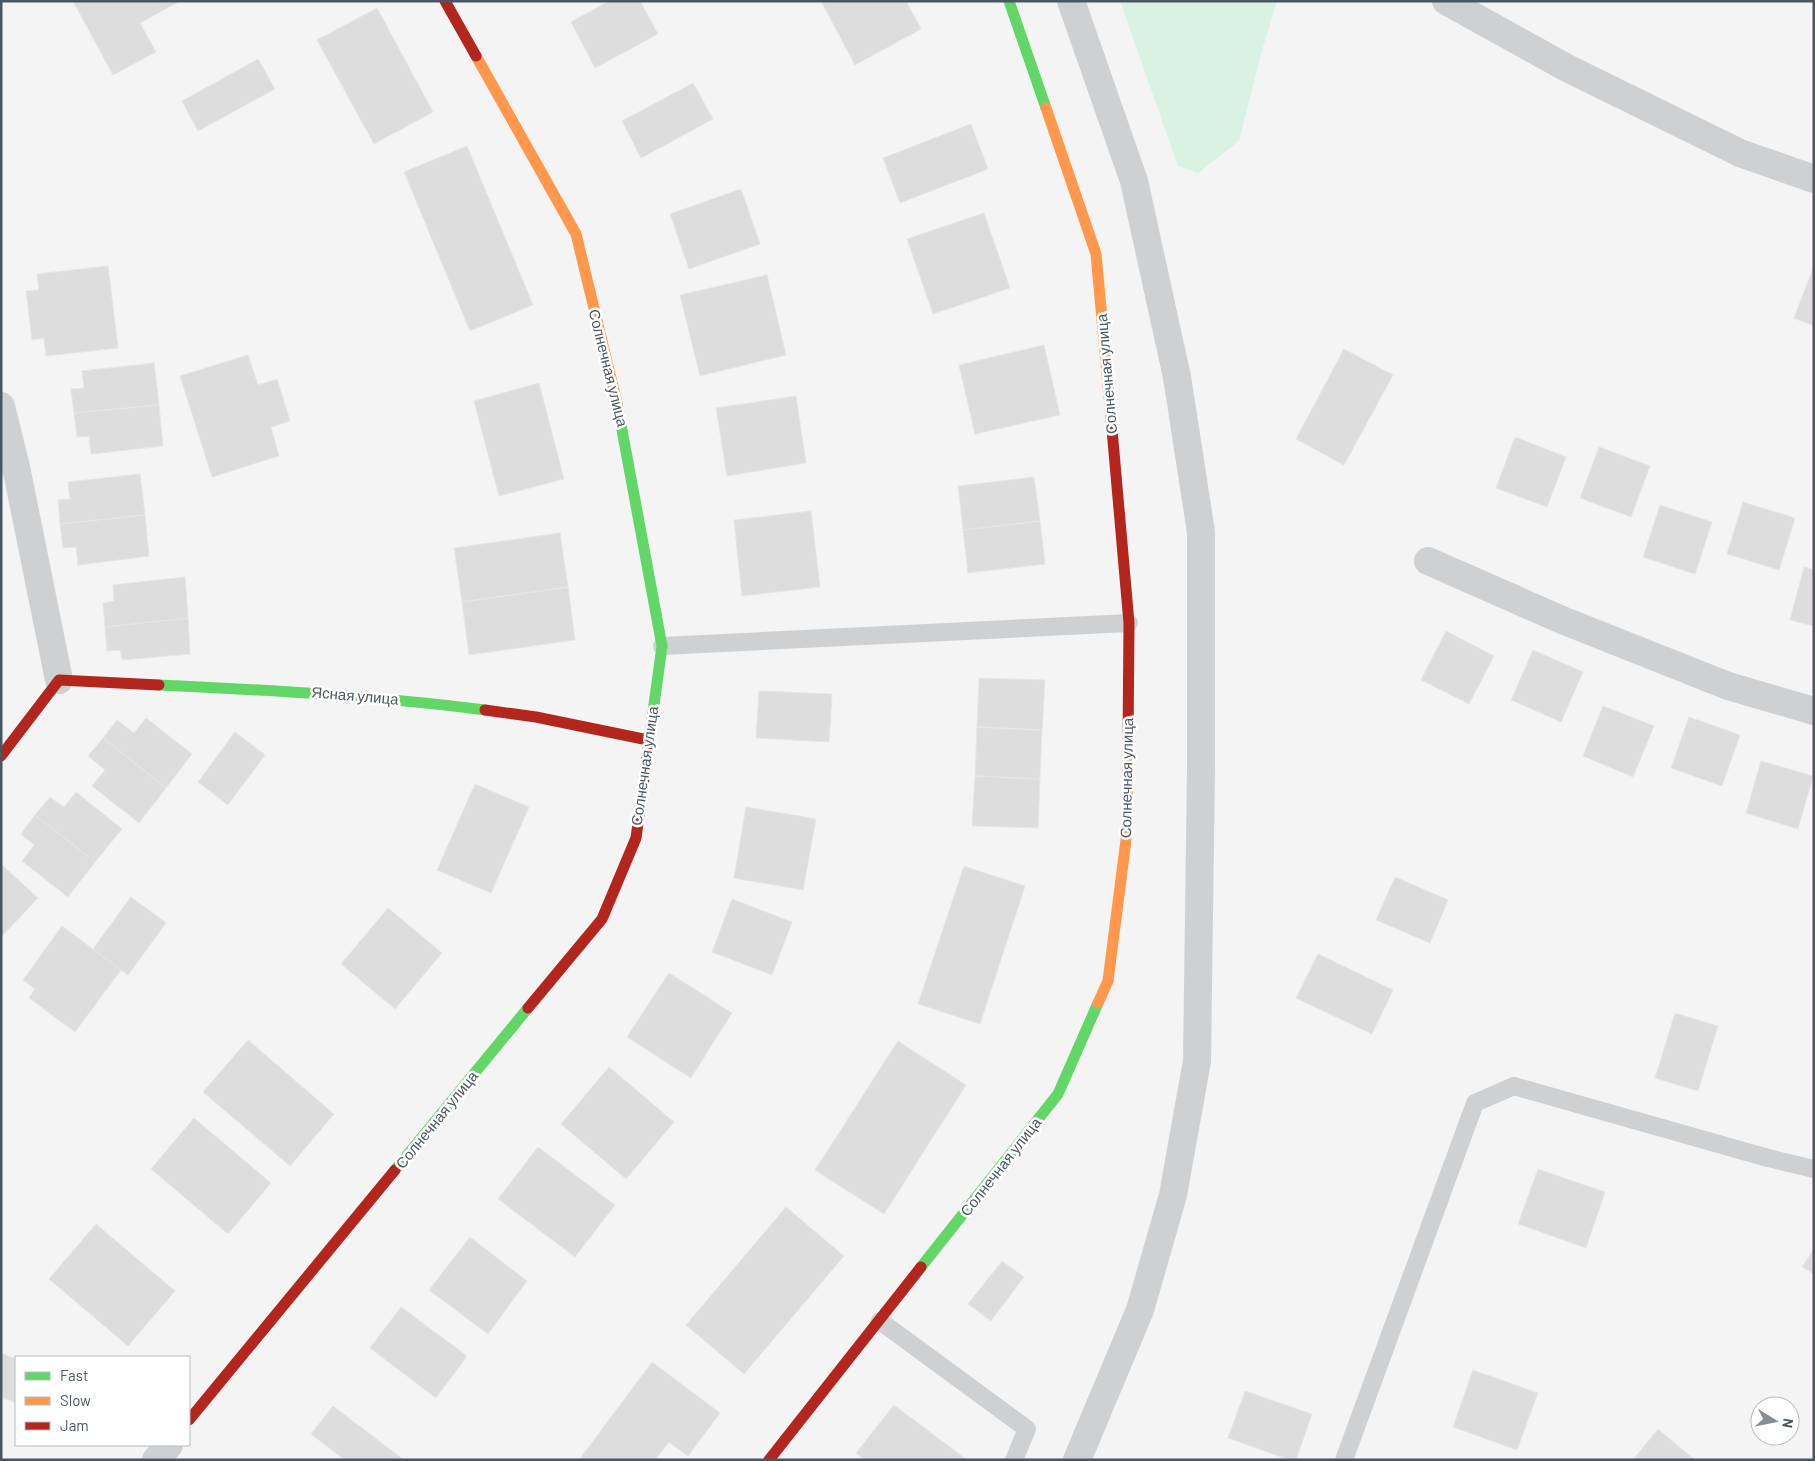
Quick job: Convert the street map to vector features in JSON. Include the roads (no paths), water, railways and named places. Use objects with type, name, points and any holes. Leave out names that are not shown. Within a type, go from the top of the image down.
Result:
[{"type":"street","name":"Солнечная улица","points":[[190,1419],[602,919],[636,838],[662,646],[622,424],[576,234],[445,1]]},
{"type":"street","name":"Солнечная улица","points":[[769,1460],[1058,1094],[1108,981],[1128,832],[1129,623],[1096,254],[1009,1]]},
{"type":"street","points":[[1071,1],[1134,181],[1177,377],[1201,532],[1201,770],[1197,1061],[1173,1195],[1140,1310],[1077,1460]]},
{"type":"street","points":[[1446,1],[1567,68],[1740,152],[1814,179]]},
{"type":"street","points":[[1,406],[16,467],[59,680],[1,756]]},
{"type":"street","points":[[1428,561],[1562,620],[1728,686],[1814,711]]},
{"type":"street","name":"Ясная улица","points":[[59,680],[297,691],[422,702],[536,717],[648,740]]},
{"type":"street","points":[[156,1460],[168,1446]]},
{"type":"lane","points":[[662,646],[1129,623]]},
{"type":"lane","points":[[1344,1460],[1475,1103],[1514,1086],[1768,1158],[1814,1169]]},
{"type":"lane","points":[[880,1321],[1027,1429],[1014,1460]]}]
